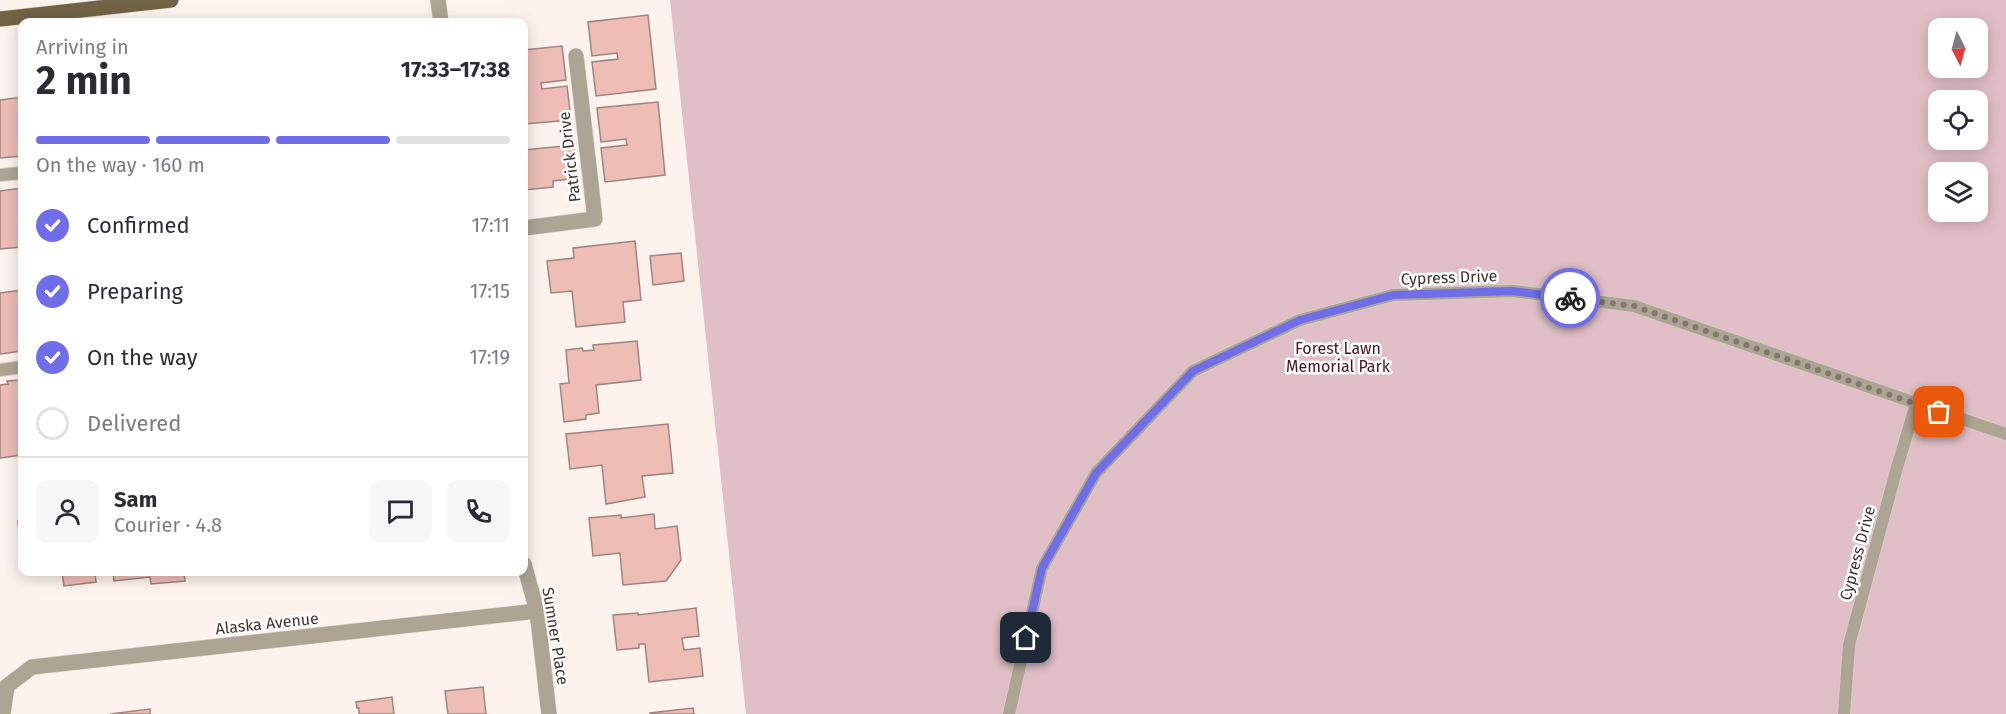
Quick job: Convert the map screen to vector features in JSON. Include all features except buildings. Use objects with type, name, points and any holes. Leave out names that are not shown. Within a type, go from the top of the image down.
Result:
[{"type":"main road","points":[[0,19],[171,0]]},
{"type":"street","points":[[438,0],[440,18]]},
{"type":"street","name":"Patrick Drive","points":[[528,227],[595,219],[576,56]]},
{"type":"street","name":"Sumner Place","points":[[527,576],[537,611],[549,714]]},
{"type":"street","name":"Alaska Avenue","points":[[3,714],[7,686],[32,667],[537,611]]},
{"type":"lane","points":[[0,175],[18,173]]},
{"type":"lane","name":"Cypress Drive","points":[[1009,711],[1042,568],[1096,473],[1193,371],[1300,320],[1393,295],[1512,291],[1634,306],[2006,434]]},
{"type":"lane","points":[[0,370],[18,368]]},
{"type":"lane","name":"Cypress Drive","points":[[1844,714],[1849,645],[1916,404]]},
{"type":"green space","name":"Forest Lawn Memorial Park","points":[[670,0],[2006,0],[2006,714],[746,714]]},
{"type":"way so far","points":[[1570,298],[1634,306],[1939,412]]},
{"type":"route","points":[[1026,638],[1042,568],[1096,473],[1193,371],[1300,320],[1393,295],[1512,291],[1570,298]]}]
